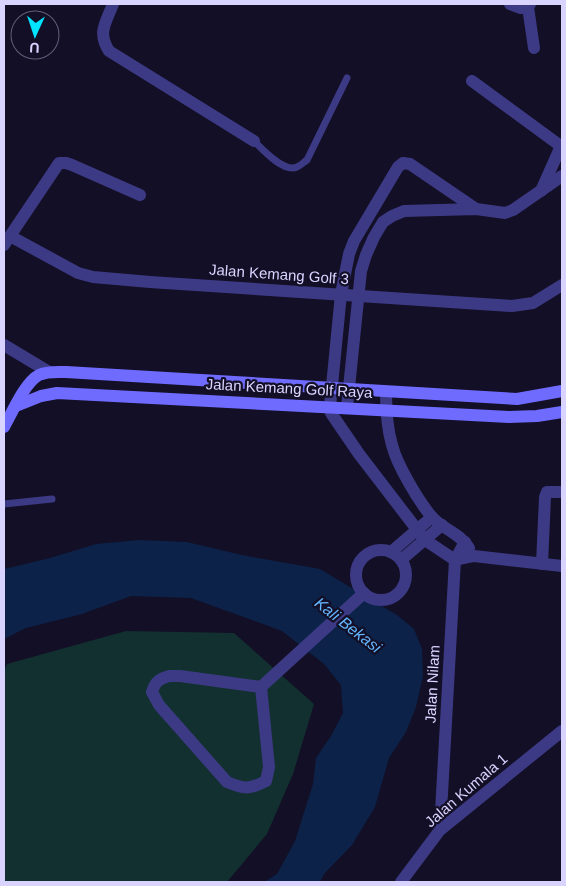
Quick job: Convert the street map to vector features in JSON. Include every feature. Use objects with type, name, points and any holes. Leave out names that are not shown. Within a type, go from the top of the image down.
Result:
[{"type":"street","points":[[113,4],[102,31],[103,41],[109,51],[254,141]]},
{"type":"street","points":[[510,4],[521,8],[529,5],[534,48]]},
{"type":"street","points":[[472,81],[562,146],[541,191]]},
{"type":"street","points":[[7,241],[58,163],[72,165],[140,195]]},
{"type":"street","points":[[476,209],[410,164],[403,163],[398,167],[354,241],[349,254],[341,294],[330,406],[333,418],[425,540],[455,560],[474,556],[562,566]]},
{"type":"street","points":[[347,407],[361,271],[366,255],[383,222],[392,216],[404,212],[476,209],[505,213],[513,210],[562,176]]},
{"type":"street","points":[[376,204],[392,216]]},
{"type":"street","name":"Jalan Kemang Golf 3","points":[[7,241],[78,273],[94,277],[512,306],[533,303],[562,285]]},
{"type":"street","points":[[4,345],[49,372]]},
{"type":"street","points":[[4,427],[27,386],[34,378],[49,372]]},
{"type":"street","name":"Jalan Kemang Golf Raya","points":[[49,372],[517,399],[562,391]]},
{"type":"street","points":[[386,392],[386,410],[392,446],[418,498],[437,521],[466,542],[474,556]]},
{"type":"street","name":"Jalan Kemang Golf Raya","points":[[16,406],[41,396],[57,393],[509,417],[537,416],[562,412]]},
{"type":"street","points":[[463,414],[464,396]]},
{"type":"street","points":[[542,564],[545,497],[547,492],[562,492]]},
{"type":"street","points":[[396,556],[417,530],[437,521]]},
{"type":"street","points":[[396,556],[425,540],[437,521]]},
{"type":"street","name":"Jalan Nilam","points":[[440,830],[455,560],[466,542]]},
{"type":"street","points":[[381,550],[396,556],[406,575],[401,590],[395,596],[380,600],[364,593],[357,582],[356,574],[361,560],[374,551],[381,550]]},
{"type":"street","points":[[264,684],[269,767],[266,781],[252,788],[240,787],[227,782],[159,705],[152,692],[154,684],[160,679],[169,676],[264,684],[364,593]]},
{"type":"street","name":"Jalan Kumala 1","points":[[400,882],[440,830],[562,731]]},
{"type":"lane","points":[[254,141],[278,163],[289,168],[296,168],[307,160],[347,78]]},
{"type":"lane","points":[[4,504],[52,499]]},
{"type":"green space","points":[[126,631],[234,633],[314,704],[293,774],[267,834],[227,882],[4,882],[4,671],[7,664]]},
{"type":"water","name":"Kali Bekasi","points":[[139,540],[187,542],[242,555],[320,569],[397,615],[414,629],[422,649],[423,676],[416,707],[406,732],[389,758],[375,807],[352,845],[324,874],[320,882],[264,882],[277,874],[295,841],[313,784],[316,758],[331,736],[343,713],[341,685],[324,664],[282,631],[191,598],[131,596],[82,614],[26,628],[4,639],[4,569],[96,544]]}]
